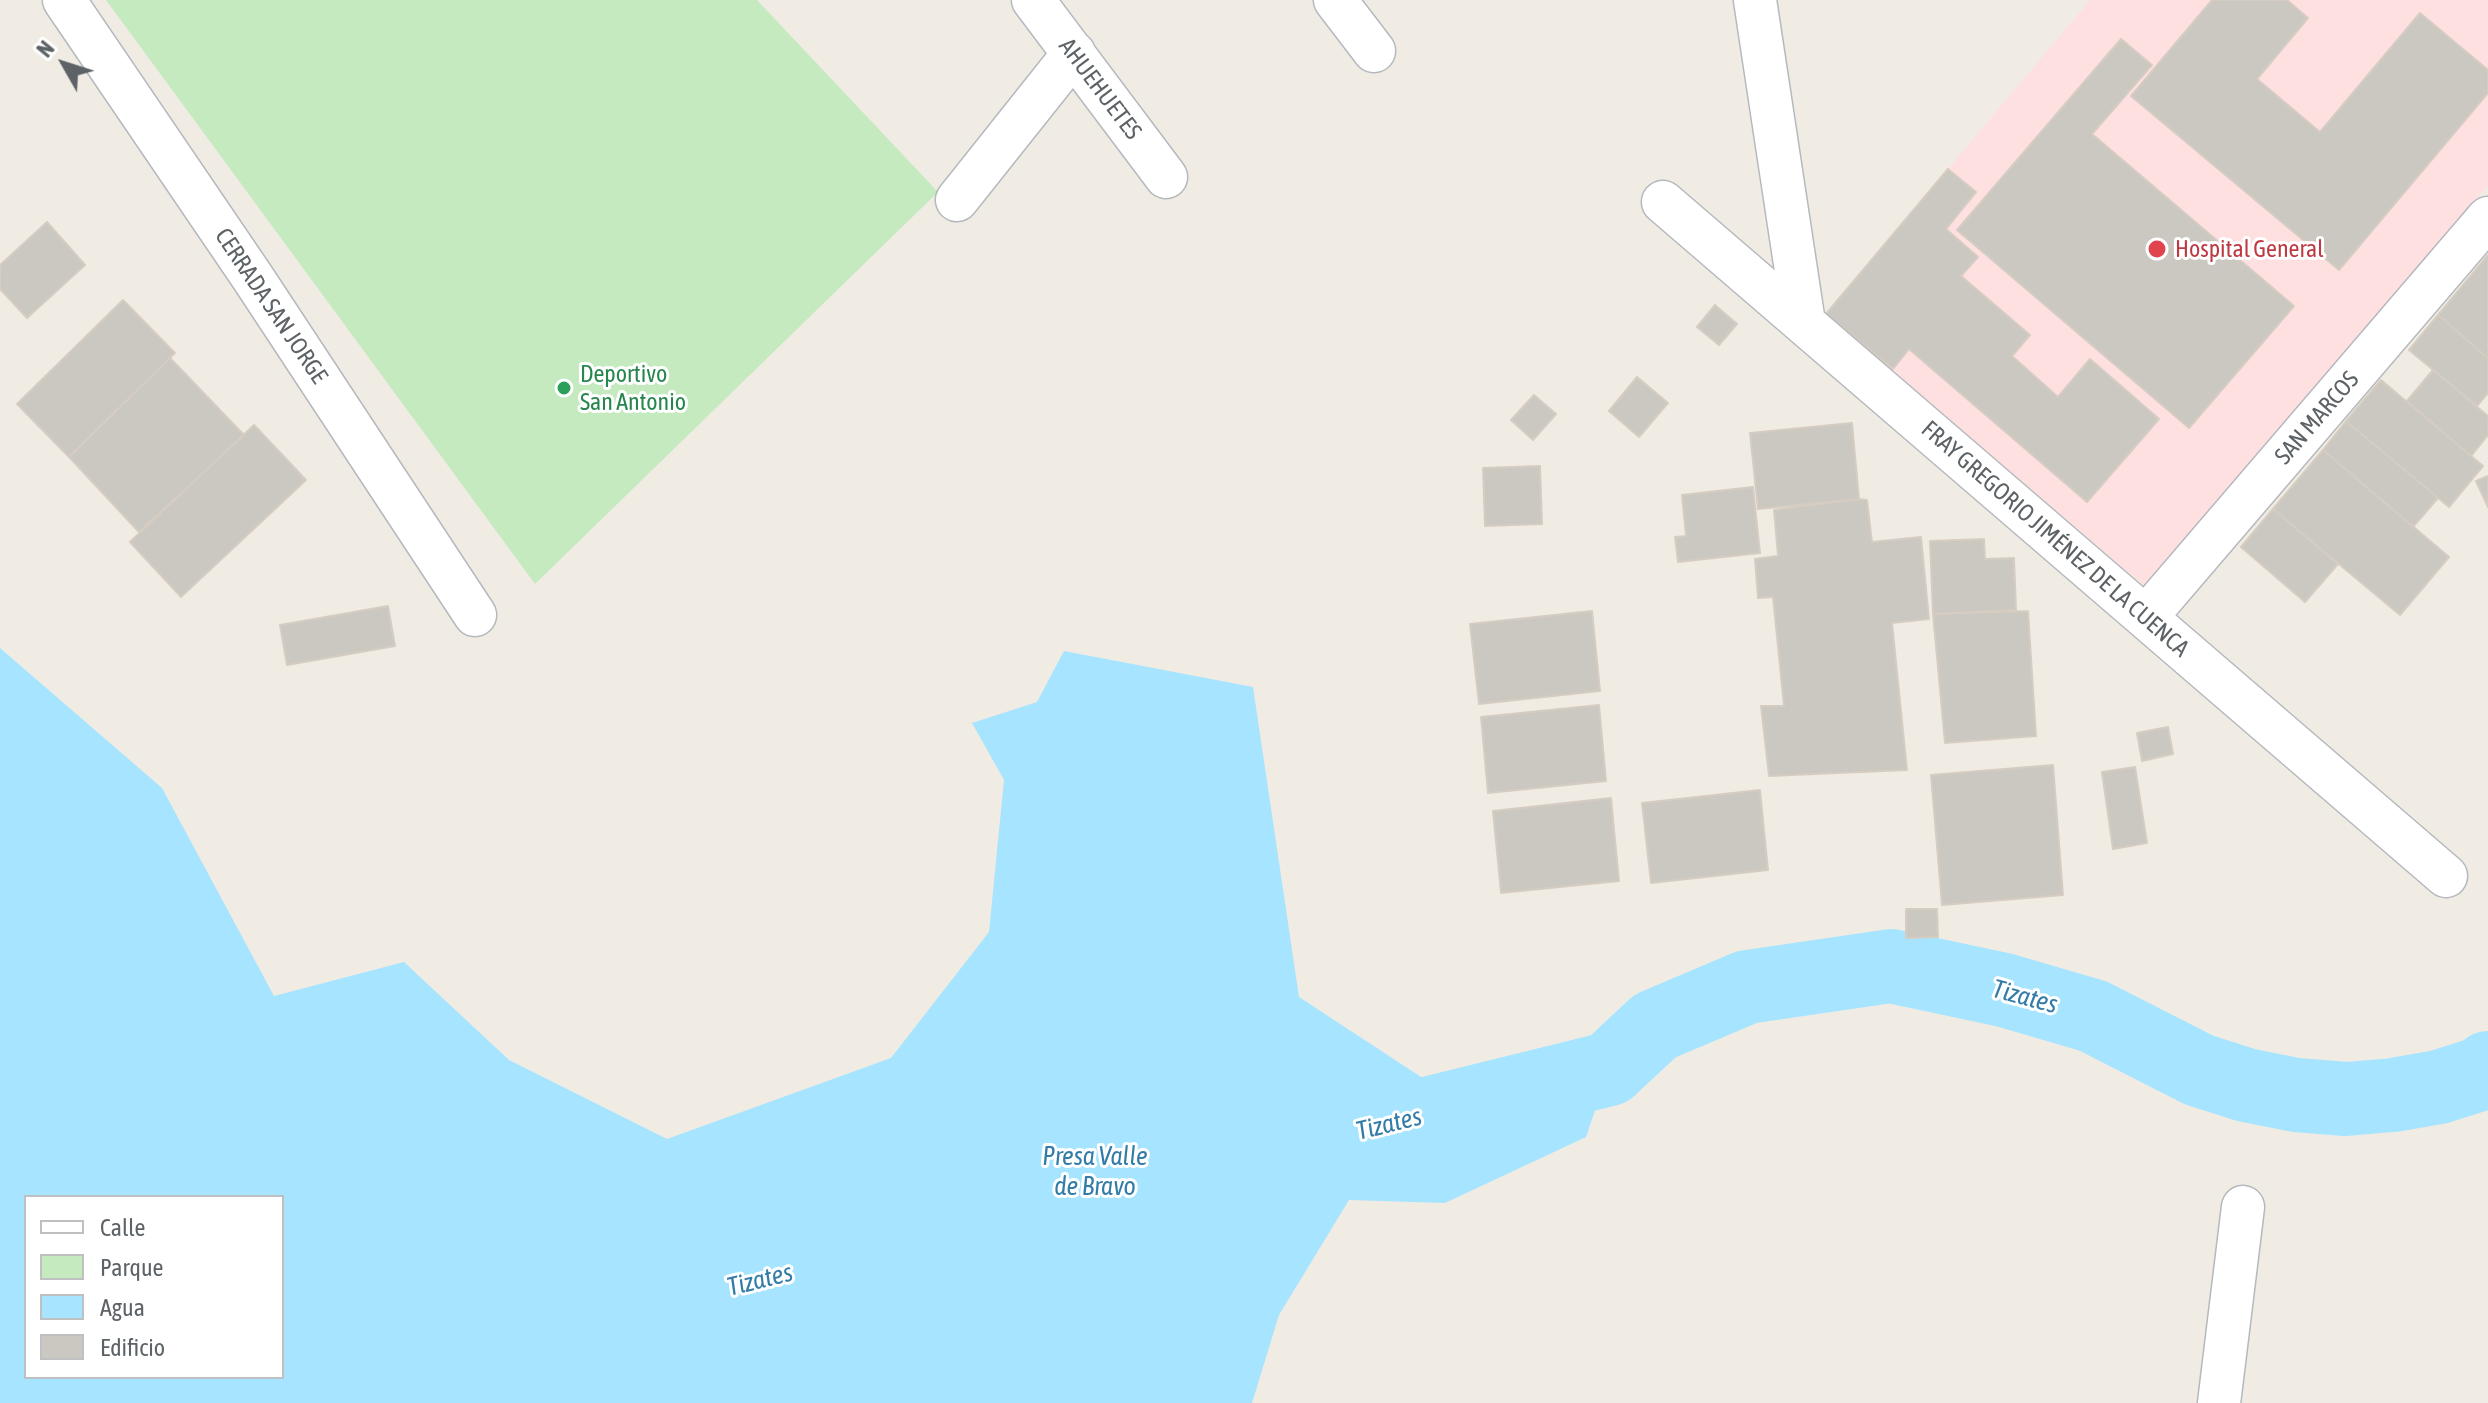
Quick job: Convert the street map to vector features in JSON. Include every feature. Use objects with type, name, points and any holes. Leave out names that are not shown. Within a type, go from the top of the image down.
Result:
[{"type":"street","name":"CERRADA SAN JORGE","points":[[64,0],[253,278],[475,615]]},
{"type":"street","name":"AHUEHUETES","points":[[1033,0],[1166,177]]},
{"type":"street","points":[[1335,0],[1374,51]]},
{"type":"street","points":[[1755,0],[1804,323]]},
{"type":"street","points":[[957,200],[1074,53]]},
{"type":"street","name":"FRAY GREGORIO JIMÉNEZ DE LA CUENCA","points":[[1663,202],[2446,876]]},
{"type":"street","name":"SAN MARCOS","points":[[2146,617],[2488,218]]},
{"type":"street","points":[[2219,1403],[2243,1207]]},
{"type":"shaded area","name":"Hospital General","points":[[2090,0],[2488,0],[2488,185],[2149,590],[1826,314]]},
{"type":"green space","name":"Deportivo San Antonio","points":[[106,0],[757,0],[938,192],[535,584]]},
{"type":"water","name":"Presa Valle de Bravo","points":[[0,648],[162,788],[274,996],[404,962],[509,1060],[667,1139],[891,1058],[989,932],[1004,780],[972,723],[1037,702],[1064,651],[1253,687],[1299,997],[1476,1113],[1609,1069],[1586,1137],[1445,1203],[1349,1200],[1279,1315],[1252,1403],[0,1403]]},
{"type":"building","points":[[2212,0],[2287,0],[2308,18],[2257,79],[2320,132],[2420,13],[2488,70],[2488,93],[2339,270],[2131,96]]},
{"type":"building","points":[[2121,39],[2152,65],[2092,134],[2294,306],[2189,428],[1957,230]]},
{"type":"building","points":[[1948,169],[1976,192],[1946,229],[1978,257],[1961,276],[2030,335],[2012,356],[2058,397],[2090,359],[2159,419],[2087,502],[1909,349],[1893,369],[1826,314]]},
{"type":"building","points":[[47,222],[85,265],[27,318],[0,289],[0,265]]},
{"type":"building","points":[[2488,255],[2488,358],[2438,315]]},
{"type":"building","points":[[123,300],[175,353],[69,457],[17,404]]},
{"type":"building","points":[[1715,305],[1737,324],[1719,345],[1697,327]]},
{"type":"building","points":[[2438,315],[2488,358],[2488,393],[2477,406],[2409,350]]},
{"type":"building","points":[[170,358],[244,435],[139,532],[69,457]]},
{"type":"building","points":[[2433,370],[2488,416],[2488,435],[2471,456],[2407,401]]},
{"type":"building","points":[[1637,377],[1668,403],[1639,437],[1609,411]]},
{"type":"building","points":[[2381,380],[2483,466],[2449,507],[2346,421]]},
{"type":"building","points":[[1534,395],[1556,414],[1533,440],[1511,420]]},
{"type":"building","points":[[2346,421],[2438,498],[2413,527],[2323,450]]},
{"type":"building","points":[[1852,423],[1859,499],[1758,509],[1750,433]]},
{"type":"building","points":[[254,425],[306,480],[181,597],[130,542]]},
{"type":"building","points":[[2323,450],[2449,557],[2400,615],[2273,509]]},
{"type":"building","points":[[1540,466],[1542,524],[1485,526],[1483,468]]},
{"type":"building","points":[[2488,476],[2488,507],[2476,481]]},
{"type":"building","points":[[1753,487],[1760,553],[1678,562],[1675,537],[1686,536],[1682,495]]},
{"type":"building","points":[[1867,500],[1872,542],[1921,537],[1929,619],[1892,623],[1907,770],[1769,776],[1761,706],[1784,706],[1773,597],[1758,598],[1755,559],[1778,556],[1774,510]]},
{"type":"building","points":[[2273,509],[2338,564],[2305,602],[2241,547]]},
{"type":"building","points":[[1984,539],[1985,559],[2014,558],[2016,610],[1933,614],[1930,541]]},
{"type":"building","points":[[388,606],[395,646],[287,665],[280,625]]},
{"type":"building","points":[[1592,611],[1600,691],[1479,704],[1470,624]]},
{"type":"building","points":[[2028,611],[2036,736],[1945,743],[1933,614]]},
{"type":"building","points":[[1599,705],[1606,781],[1488,793],[1481,717]]},
{"type":"building","points":[[2168,727],[2173,754],[2142,761],[2137,733]]},
{"type":"building","points":[[2053,765],[2063,895],[1942,905],[1931,775]]},
{"type":"building","points":[[2135,767],[2147,843],[2113,849],[2102,772]]},
{"type":"building","points":[[1760,790],[1768,870],[1651,883],[1642,803]]},
{"type":"building","points":[[1611,798],[1619,881],[1501,893],[1493,811]]},
{"type":"building","points":[[1906,909],[1937,909],[1938,937],[1906,938]]},
{"type":"waterway","name":"Tizates","points":[[1366,1129],[1609,1069],[1655,1026],[1747,987],[1891,966],[2004,990],[2093,1016],[2199,1070],[2246,1085],[2296,1095],[2346,1099],[2393,1095],[2439,1087],[2483,1073],[2488,1068]]},
{"type":"place","name":"Hospital General","points":[[2157,249]]},
{"type":"place","name":"Deportivo San Antonio","points":[[564,388]]}]
